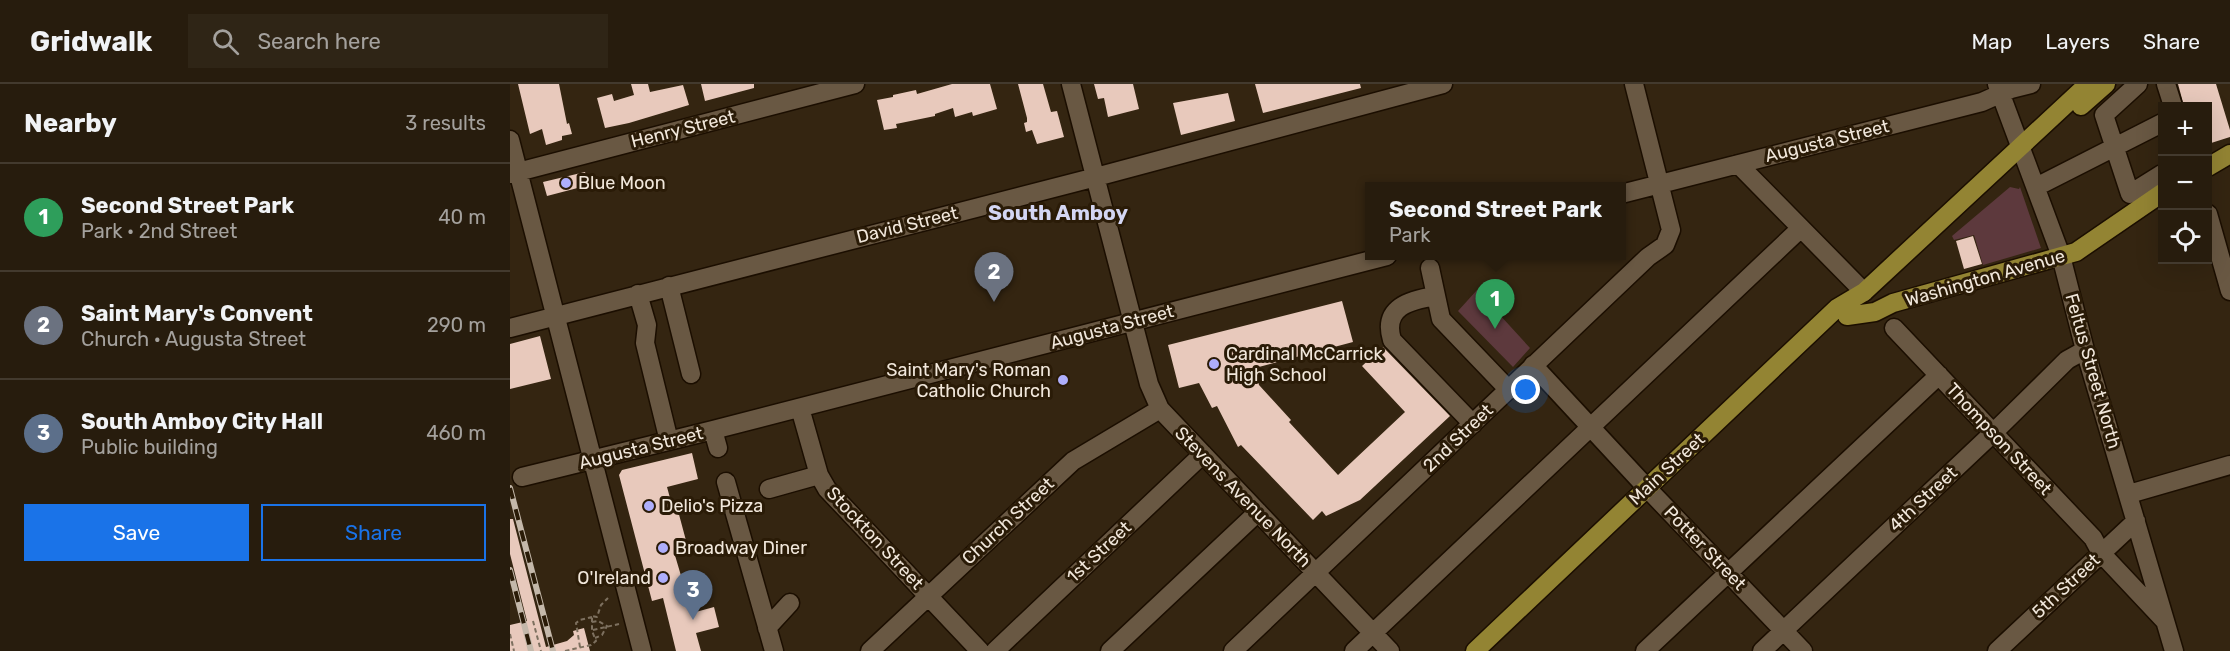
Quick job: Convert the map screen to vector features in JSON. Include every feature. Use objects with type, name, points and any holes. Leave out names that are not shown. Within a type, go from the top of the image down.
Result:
[{"type":"main road","name":"Main Street","points":[[1475,651],[1847,316],[1864,292],[2021,147],[2039,127],[2088,84]]},
{"type":"main road","name":"Main Street","points":[[2021,147],[2048,136],[2106,84]]},
{"type":"main road","points":[[2212,165],[2230,154]]},
{"type":"main road","name":"Washington Avenue","points":[[1864,292],[1893,303],[2076,252],[2158,196]]},
{"type":"main road","name":"Main Street","points":[[1492,651],[1837,308],[1864,292]]},
{"type":"main road","points":[[1847,316],[1875,312],[1893,303]]},
{"type":"street","name":"Henry Street","points":[[514,172],[855,84]]},
{"type":"street","name":"Stevens Avenue North","points":[[1071,84],[1132,322],[1149,384],[1160,409],[1390,651]]},
{"type":"street","name":"David Street","points":[[510,328],[1095,177],[1443,84]]},
{"type":"street","name":"2nd Street","points":[[1233,651],[1533,365],[1648,257],[1665,244],[1671,230],[1634,84]]},
{"type":"street","name":"Augusta Street","points":[[1626,193],[1987,101],[1998,89],[2031,84]]},
{"type":"street","points":[[2138,84],[2104,115],[2130,194],[2158,177]]},
{"type":"street","points":[[2166,84],[2172,102]]},
{"type":"street","name":"Feltus Street North","points":[[1998,89],[2061,256],[2085,350],[2168,624],[2174,651]]},
{"type":"street","points":[[2036,188],[2158,126]]},
{"type":"street","points":[[510,140],[514,172],[556,316],[642,651]]},
{"type":"street","points":[[1738,164],[1864,292]]},
{"type":"street","points":[[1354,651],[1801,228]]},
{"type":"street","points":[[2212,228],[2230,291]]},
{"type":"street","name":"Augusta Street","points":[[522,477],[800,408],[1368,260]]},
{"type":"street","points":[[1430,268],[1441,319],[1509,390]]},
{"type":"street","points":[[669,286],[691,374]]},
{"type":"street","points":[[638,294],[646,325],[645,343],[669,441]]},
{"type":"street","points":[[1436,296],[1412,300],[1393,312],[1388,329],[1392,340],[1473,424]]},
{"type":"street","name":"Thompson Street","points":[[1894,328],[2093,538],[2101,553],[2168,624]]},
{"type":"street","name":"4th Street","points":[[1762,651],[2067,360],[2085,350]]},
{"type":"street","name":"Potter Street","points":[[1533,365],[1651,493],[1803,651]]},
{"type":"street","points":[[1645,651],[1939,375]]},
{"type":"street","name":"Stockton Street","points":[[800,408],[819,475],[827,489],[980,651]]},
{"type":"street","name":"Church Street","points":[[870,651],[1073,461],[1160,409]]},
{"type":"street","points":[[713,430],[718,448]]},
{"type":"street","name":"1st Street","points":[[995,651],[1203,454]]},
{"type":"street","points":[[2129,494],[2230,465]]},
{"type":"street","points":[[769,489],[819,475]]},
{"type":"street","points":[[726,482],[774,651]]},
{"type":"street","points":[[1110,651],[1258,512]]},
{"type":"street","name":"5th Street","points":[[1997,651],[2136,521]]},
{"type":"street","points":[[767,628],[790,603]]},
{"type":"path","points":[[580,647],[576,623],[592,616],[597,617],[601,605],[608,598]]},
{"type":"path","points":[[565,651],[591,645],[596,641],[592,631],[592,616]]},
{"type":"path","points":[[592,631],[634,620]]},
{"type":"path","points":[[533,621],[541,651]]},
{"type":"path","points":[[592,622],[598,621],[607,626]]},
{"type":"path","points":[[595,638],[602,635],[607,626]]},
{"type":"path","points":[[510,634],[514,651]]},
{"type":"shaded area","points":[[2010,187],[2019,189],[2020,187],[2041,248],[1983,265],[1974,235],[1954,240],[1952,236]]},
{"type":"shaded area","points":[[1477,290],[1530,348],[1513,367],[1458,311]]},
{"type":"building","points":[[518,84],[559,84],[567,124],[569,123],[572,134],[562,136],[562,140],[546,145],[542,129],[530,134]]},
{"type":"building","points":[[631,84],[648,84],[650,92],[683,85],[689,105],[605,128],[597,98],[612,94],[614,101],[634,95]]},
{"type":"building","points":[[701,84],[754,84],[754,88],[705,101]]},
{"type":"building","points":[[952,84],[990,84],[997,109],[973,116],[972,112],[955,117],[953,108],[935,114],[935,116],[896,124],[897,128],[884,130],[877,100],[916,90],[917,94]]},
{"type":"building","points":[[1018,84],[1043,84],[1051,112],[1057,111],[1064,137],[1037,144],[1032,130],[1026,132],[1024,123],[1027,122],[1027,118]]},
{"type":"building","points":[[1094,84],[1133,84],[1139,109],[1108,117],[1104,98],[1098,99]]},
{"type":"building","points":[[1255,84],[1360,84],[1361,88],[1263,113]]},
{"type":"building","points":[[2178,84],[2216,84],[2230,137],[2212,143],[2212,102],[2183,102]]},
{"type":"building","points":[[1228,93],[1235,121],[1181,135],[1173,103]]},
{"type":"building","name":"Blue Moon","points":[[585,172],[589,185],[547,196],[543,182]]},
{"type":"building","points":[[1973,236],[1982,264],[1964,269],[1956,241]]},
{"type":"building","points":[[1342,301],[1353,342],[1255,368],[1259,385],[1291,420],[1289,422],[1338,475],[1405,412],[1362,366],[1383,347],[1450,416],[1360,500],[1326,516],[1322,511],[1313,520],[1241,445],[1238,447],[1217,406],[1212,408],[1199,383],[1179,388],[1168,345]]},
{"type":"building","points":[[540,336],[551,379],[510,389],[510,344]]},
{"type":"building","points":[[692,453],[698,479],[667,487],[673,509],[677,507],[688,548],[674,552],[692,613],[714,607],[719,627],[696,633],[701,651],[676,651],[663,598],[652,601],[619,475],[622,470]]},
{"type":"building","points":[[510,519],[513,519],[546,647],[567,641],[574,635],[573,631],[584,628],[590,651],[510,651],[510,625],[527,621],[510,554]]},
{"type":"railway","points":[[510,488],[553,651]]},
{"type":"railway","points":[[510,570],[531,651]]},
{"type":"place","name":"Blue Moon","points":[[566,183]]},
{"type":"place","name":"Saint Mary's Convent","points":[[994,302]]},
{"type":"place","name":"Second Street Park","points":[[1495,329]]},
{"type":"place","name":"Cardinal McCarrick High School","points":[[1214,364]]},
{"type":"place","name":"Saint Mary's Roman Catholic Church","points":[[1063,380]]},
{"type":"place","name":"Delio's Pizza","points":[[649,506]]},
{"type":"place","name":"Broadway Diner","points":[[663,548]]},
{"type":"place","name":"O'Ireland","points":[[663,578]]},
{"type":"place","name":"South Amboy City Hall","points":[[693,620]]},
{"type":"district","name":"South Amboy","points":[[1058,213]]}]
